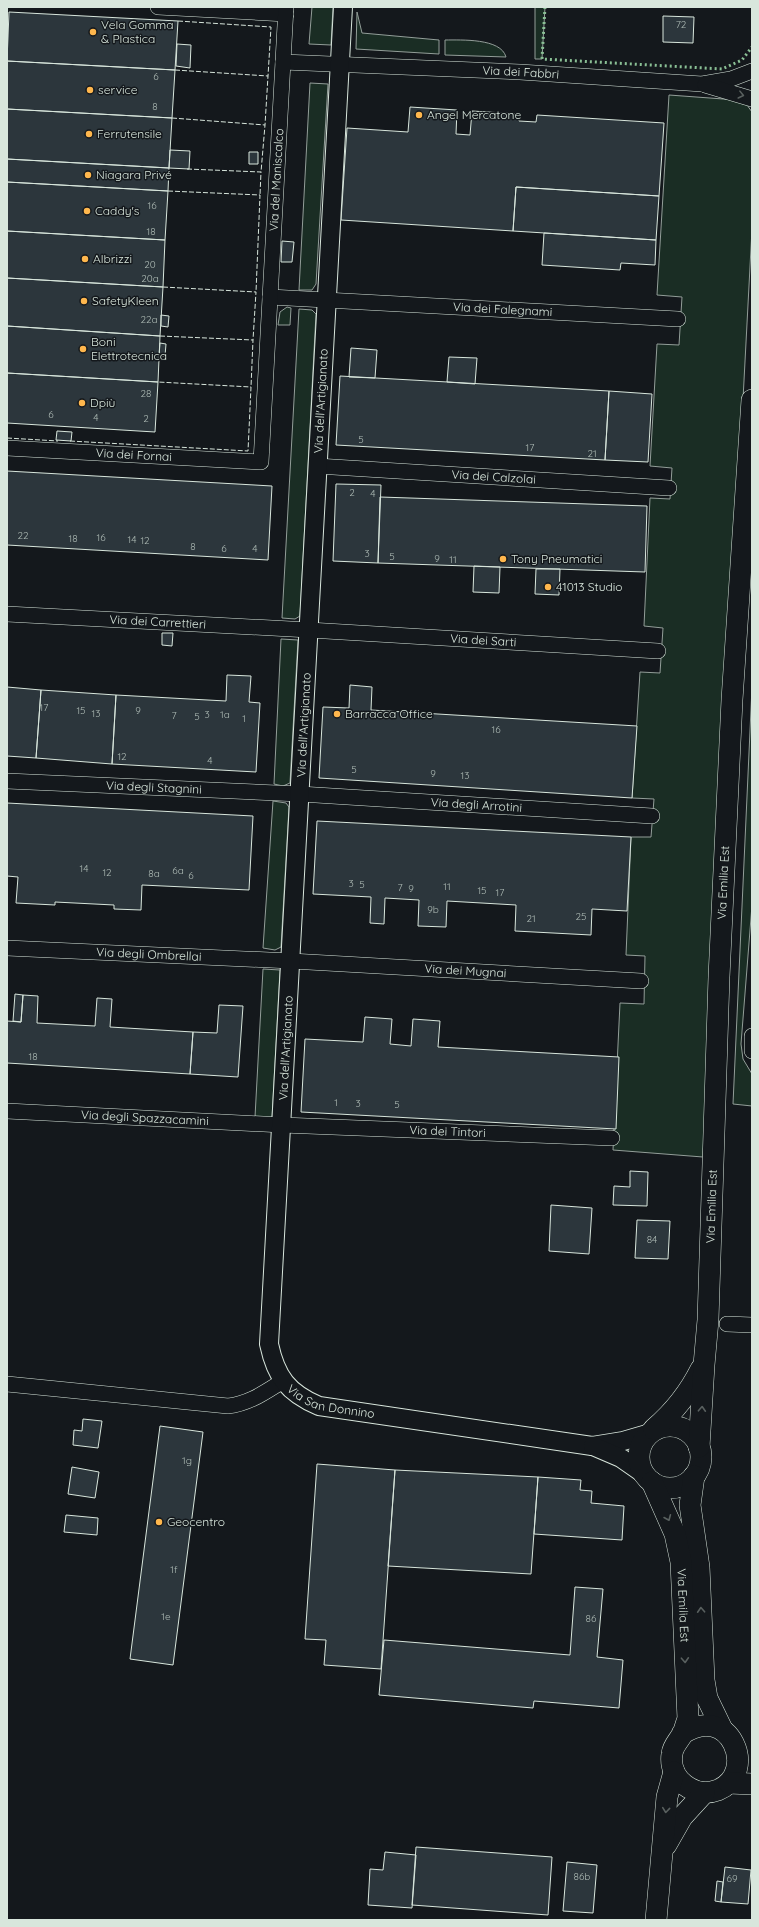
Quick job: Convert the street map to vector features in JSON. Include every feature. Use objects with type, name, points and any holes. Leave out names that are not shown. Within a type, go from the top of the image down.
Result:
[{"type":"main road","name":"Via Emilia Est","points":[[662,1852],[682,1817],[704,1793],[718,1790],[729,1783],[738,1770],[739,1763],[745,1752],[722,1729],[707,1698],[704,1680],[699,1567],[690,1505],[694,1476],[700,1462],[699,1447],[708,1320],[719,984],[731,708],[752,400]]},
{"type":"main road","name":"Via Emilia Est","points":[[656,1920],[667,1798],[674,1772],[672,1756],[677,1740],[682,1734],[688,1719],[682,1568],[675,1534],[648,1478],[640,1466],[638,1454],[642,1441],[675,1410],[686,1396],[704,1365]]},
{"type":"main road","points":[[651,1432],[663,1426],[681,1428],[696,1439],[699,1447]]},
{"type":"main road","points":[[648,1478],[664,1488],[684,1485],[694,1476]]},
{"type":"main road","points":[[682,1734],[691,1728],[701,1725],[722,1729]]},
{"type":"main road","points":[[674,1772],[686,1787],[704,1793]]},
{"type":"main road","points":[[729,1783],[752,1784]]},
{"type":"street","points":[[158,7],[286,11]]},
{"type":"street","name":"Via dell'Artigianato","points":[[283,1381],[277,1372],[269,1344],[343,7]]},
{"type":"street","name":"Via del Maniscalco","points":[[261,462],[286,11]]},
{"type":"street","points":[[283,62],[339,66]]},
{"type":"street","name":"Via dei Fabbri","points":[[339,66],[520,72],[702,84],[752,99]]},
{"type":"street","name":"Via dei Fabbri","points":[[702,84],[731,79],[752,71]]},
{"type":"street","points":[[270,297],[326,302]]},
{"type":"street","name":"Via dei Falegnami","points":[[326,302],[678,319]]},
{"type":"street","name":"Via dei Fornai","points":[[7,448],[261,462]]},
{"type":"street","name":"Via dei Calzolai","points":[[318,466],[669,488]]},
{"type":"street","name":"Via dei Carrettieri","points":[[7,614],[309,630]]},
{"type":"street","name":"Via dei Sarti","points":[[309,630],[658,651]]},
{"type":"street","name":"Via degli Stagnini","points":[[7,781],[300,794]]},
{"type":"street","name":"Via degli Arrotini","points":[[300,794],[652,816]]},
{"type":"street","name":"Via degli Ombrellai","points":[[7,948],[291,961]]},
{"type":"street","name":"Via dei Mugnai","points":[[291,961],[641,981]]},
{"type":"street","points":[[752,1036],[752,1051]]},
{"type":"street","name":"Via degli Spazzacamini","points":[[7,1110],[282,1125]]},
{"type":"street","name":"Via dei Tintori","points":[[282,1125],[612,1138]]},
{"type":"street","points":[[727,1324],[752,1325]]},
{"type":"street","name":"Via San Donnino","points":[[7,1384],[228,1406],[241,1405],[248,1402],[283,1381],[302,1399],[319,1406],[592,1446],[621,1458],[648,1478]]},
{"type":"street","name":"Via San Donnino","points":[[592,1446],[623,1441],[651,1432]]},
{"type":"green space","points":[[312,7],[333,7],[331,45],[309,44]]},
{"type":"green space","points":[[535,7],[545,7],[542,59],[535,59]]},
{"type":"green space","points":[[357,12],[362,33],[439,40],[439,54],[356,49]]},
{"type":"green space","points":[[445,40],[470,40],[489,43],[497,46],[503,51],[506,57],[445,55]]},
{"type":"green space","points":[[310,83],[328,84],[316,284],[312,290],[299,290]]},
{"type":"green space","points":[[669,95],[737,100],[747,105],[752,112],[752,229],[703,1157],[613,1150],[620,1003],[644,1004],[645,956],[626,955],[631,837],[651,837],[654,799],[632,798],[640,672],[660,673],[663,628],[644,626],[650,498],[670,499],[672,468],[650,466],[657,344],[679,345],[682,297],[657,295]]},
{"type":"green space","points":[[287,307],[291,308],[290,325],[278,325],[280,312]]},
{"type":"green space","points":[[299,309],[312,310],[316,314],[300,616],[295,619],[282,618]]},
{"type":"green space","points":[[281,639],[298,640],[290,783],[283,786],[274,784]]},
{"type":"green space","points":[[752,687],[752,905],[741,1044],[743,1059],[752,1074],[752,1106],[733,1104]]},
{"type":"green space","points":[[273,801],[286,803],[289,807],[281,947],[275,950],[263,948]]},
{"type":"green space","points":[[263,969],[280,970],[272,1118],[255,1117]]},
{"type":"building","name":"Vela Gomma & Plastica","points":[[9,12],[178,21],[175,70],[7,61]]},
{"type":"building","points":[[663,16],[694,17],[693,43],[663,42]]},
{"type":"building","points":[[177,44],[191,45],[190,68],[176,66]]},
{"type":"building","name":"service","points":[[7,61],[175,70],[172,118],[7,109]]},
{"type":"building","points":[[410,107],[457,110],[456,134],[470,135],[472,111],[519,114],[519,121],[536,122],[537,115],[664,123],[659,196],[516,187],[513,231],[341,220],[347,128],[408,132]]},
{"type":"building","name":"Ferrutensile","points":[[7,109],[172,118],[169,168],[7,159]]},
{"type":"building","points":[[170,150],[190,151],[189,169],[169,168]]},
{"type":"building","points":[[249,152],[258,152],[258,164],[249,164]]},
{"type":"building","name":"Niagara Privé","points":[[7,159],[169,168],[168,191],[7,182]]},
{"type":"building","name":"Caddy's","points":[[7,182],[168,191],[165,240],[7,231]]},
{"type":"building","points":[[516,187],[659,196],[656,240],[513,231]]},
{"type":"building","name":"Albrizzi","points":[[7,231],[165,240],[163,287],[7,278]]},
{"type":"building","points":[[544,233],[656,240],[655,265],[621,263],[620,270],[542,265]]},
{"type":"building","points":[[282,241],[294,242],[292,262],[281,262]]},
{"type":"building","name":"SafetyKleen","points":[[7,278],[163,287],[160,336],[7,326]]},
{"type":"building","points":[[161,315],[169,316],[168,327],[161,326]]},
{"type":"building","name":"Boni Elettrotecnica","points":[[7,326],[160,336],[158,382],[7,373]]},
{"type":"building","points":[[160,343],[166,344],[165,356],[159,356]]},
{"type":"building","points":[[351,348],[377,350],[375,378],[349,377]]},
{"type":"building","points":[[449,357],[477,358],[475,384],[447,382]]},
{"type":"building","name":"Dpiù","points":[[7,373],[158,382],[155,432],[7,423]]},
{"type":"building","points":[[340,376],[609,391],[605,460],[336,445]]},
{"type":"building","points":[[609,391],[652,394],[648,462],[605,460]]},
{"type":"building","points":[[57,431],[72,432],[71,441],[56,440]]},
{"type":"building","points":[[7,471],[272,486],[268,560],[7,545]]},
{"type":"building","points":[[336,484],[381,485],[378,563],[333,561]]},
{"type":"building","points":[[380,497],[647,506],[645,572],[378,563]]},
{"type":"building","points":[[474,566],[500,567],[499,593],[473,592]]},
{"type":"building","points":[[536,569],[560,569],[559,595],[535,594]]},
{"type":"building","points":[[162,633],[173,633],[172,646],[162,645]]},
{"type":"building","points":[[227,675],[251,676],[249,702],[260,703],[256,772],[112,764],[116,695],[226,701]]},
{"type":"building","points":[[350,685],[372,687],[371,710],[637,726],[632,798],[319,778],[323,707],[349,708]]},
{"type":"building","points":[[7,687],[41,690],[36,758],[7,756]]},
{"type":"building","points":[[41,690],[116,695],[112,764],[36,758]]},
{"type":"building","points":[[7,803],[253,816],[249,890],[142,885],[141,910],[114,909],[114,905],[55,902],[55,905],[16,903],[18,877],[7,876]]},
{"type":"building","points":[[317,821],[631,837],[627,911],[592,909],[591,935],[515,931],[516,905],[447,901],[446,927],[418,926],[419,900],[385,898],[384,924],[370,923],[371,897],[313,894]]},
{"type":"building","points":[[15,994],[23,995],[21,1022],[13,1021]]},
{"type":"building","points":[[23,995],[38,996],[37,1023],[95,1026],[97,998],[112,999],[110,1027],[193,1032],[190,1074],[7,1063],[7,1021],[21,1022]]},
{"type":"building","points":[[219,1005],[243,1006],[238,1077],[190,1074],[193,1032],[217,1033]]},
{"type":"building","points":[[365,1017],[392,1019],[390,1044],[411,1046],[413,1019],[440,1021],[438,1047],[619,1057],[616,1129],[301,1112],[305,1039],[363,1042]]},
{"type":"building","points":[[630,1171],[648,1172],[647,1206],[613,1205],[614,1186],[630,1187]]},
{"type":"building","points":[[551,1205],[592,1208],[589,1254],[549,1251]]},
{"type":"building","points":[[637,1220],[670,1221],[668,1259],[635,1258]]},
{"type":"building","points":[[83,1419],[102,1421],[98,1448],[73,1445],[74,1430],[82,1431]]},
{"type":"building","points":[[160,1426],[203,1432],[173,1665],[130,1659]]},
{"type":"building","points":[[317,1464],[395,1470],[381,1669],[324,1665],[326,1640],[305,1639]]},
{"type":"building","points":[[72,1467],[99,1472],[95,1498],[68,1494]]},
{"type":"building","points":[[395,1470],[538,1477],[531,1574],[388,1566]]},
{"type":"building","points":[[538,1477],[581,1480],[580,1490],[592,1491],[591,1503],[624,1506],[622,1540],[534,1534]]},
{"type":"building","points":[[66,1515],[98,1518],[97,1535],[64,1532]]},
{"type":"building","points":[[575,1587],[603,1589],[597,1657],[623,1660],[619,1708],[534,1701],[533,1708],[379,1695],[384,1640],[570,1655]]},
{"type":"building","points":[[416,1847],[552,1857],[548,1915],[412,1905]]},
{"type":"building","points":[[385,1852],[416,1855],[412,1908],[368,1905],[370,1869],[383,1870]]},
{"type":"building","points":[[567,1862],[597,1865],[593,1913],[563,1911]]},
{"type":"building","points":[[725,1867],[751,1870],[748,1904],[721,1902]]},
{"type":"building","points":[[717,1881],[723,1882],[721,1902],[715,1901]]},
{"type":"hedge","points":[[545,7],[542,59],[722,69],[742,60],[752,47]]},
{"type":"fence","points":[[178,21],[271,27],[268,76]]},
{"type":"fence","points":[[175,70],[268,76],[265,125]]},
{"type":"fence","points":[[172,118],[265,125],[261,172]]},
{"type":"fence","points":[[187,169],[261,172],[260,195]]},
{"type":"fence","points":[[168,191],[260,195],[256,292]]},
{"type":"fence","points":[[163,287],[256,292],[253,340]]},
{"type":"fence","points":[[160,336],[253,340],[251,387]]},
{"type":"fence","points":[[70,441],[248,451],[251,387],[158,382]]},
{"type":"fence","points":[[7,438],[58,441]]},
{"type":"place","name":"Vela Gomma & Plastica","points":[[93,32]]},
{"type":"place","name":"service","points":[[90,90]]},
{"type":"place","name":"Angel Mercatone","points":[[419,115]]},
{"type":"place","name":"Ferrutensile","points":[[89,134]]},
{"type":"place","name":"Niagara Privé","points":[[88,175]]},
{"type":"place","name":"Caddy's","points":[[87,211]]},
{"type":"place","name":"Albrizzi","points":[[85,259]]},
{"type":"place","name":"SafetyKleen","points":[[84,301]]},
{"type":"place","name":"Boni Elettrotecnica","points":[[83,349]]},
{"type":"place","name":"Dpiù","points":[[82,403]]},
{"type":"place","name":"Tony Pneumatici","points":[[503,559]]},
{"type":"place","name":"41013 Studio","points":[[548,587]]},
{"type":"place","name":"Barracca Office","points":[[337,714]]},
{"type":"place","name":"Geocentro","points":[[159,1522]]}]
